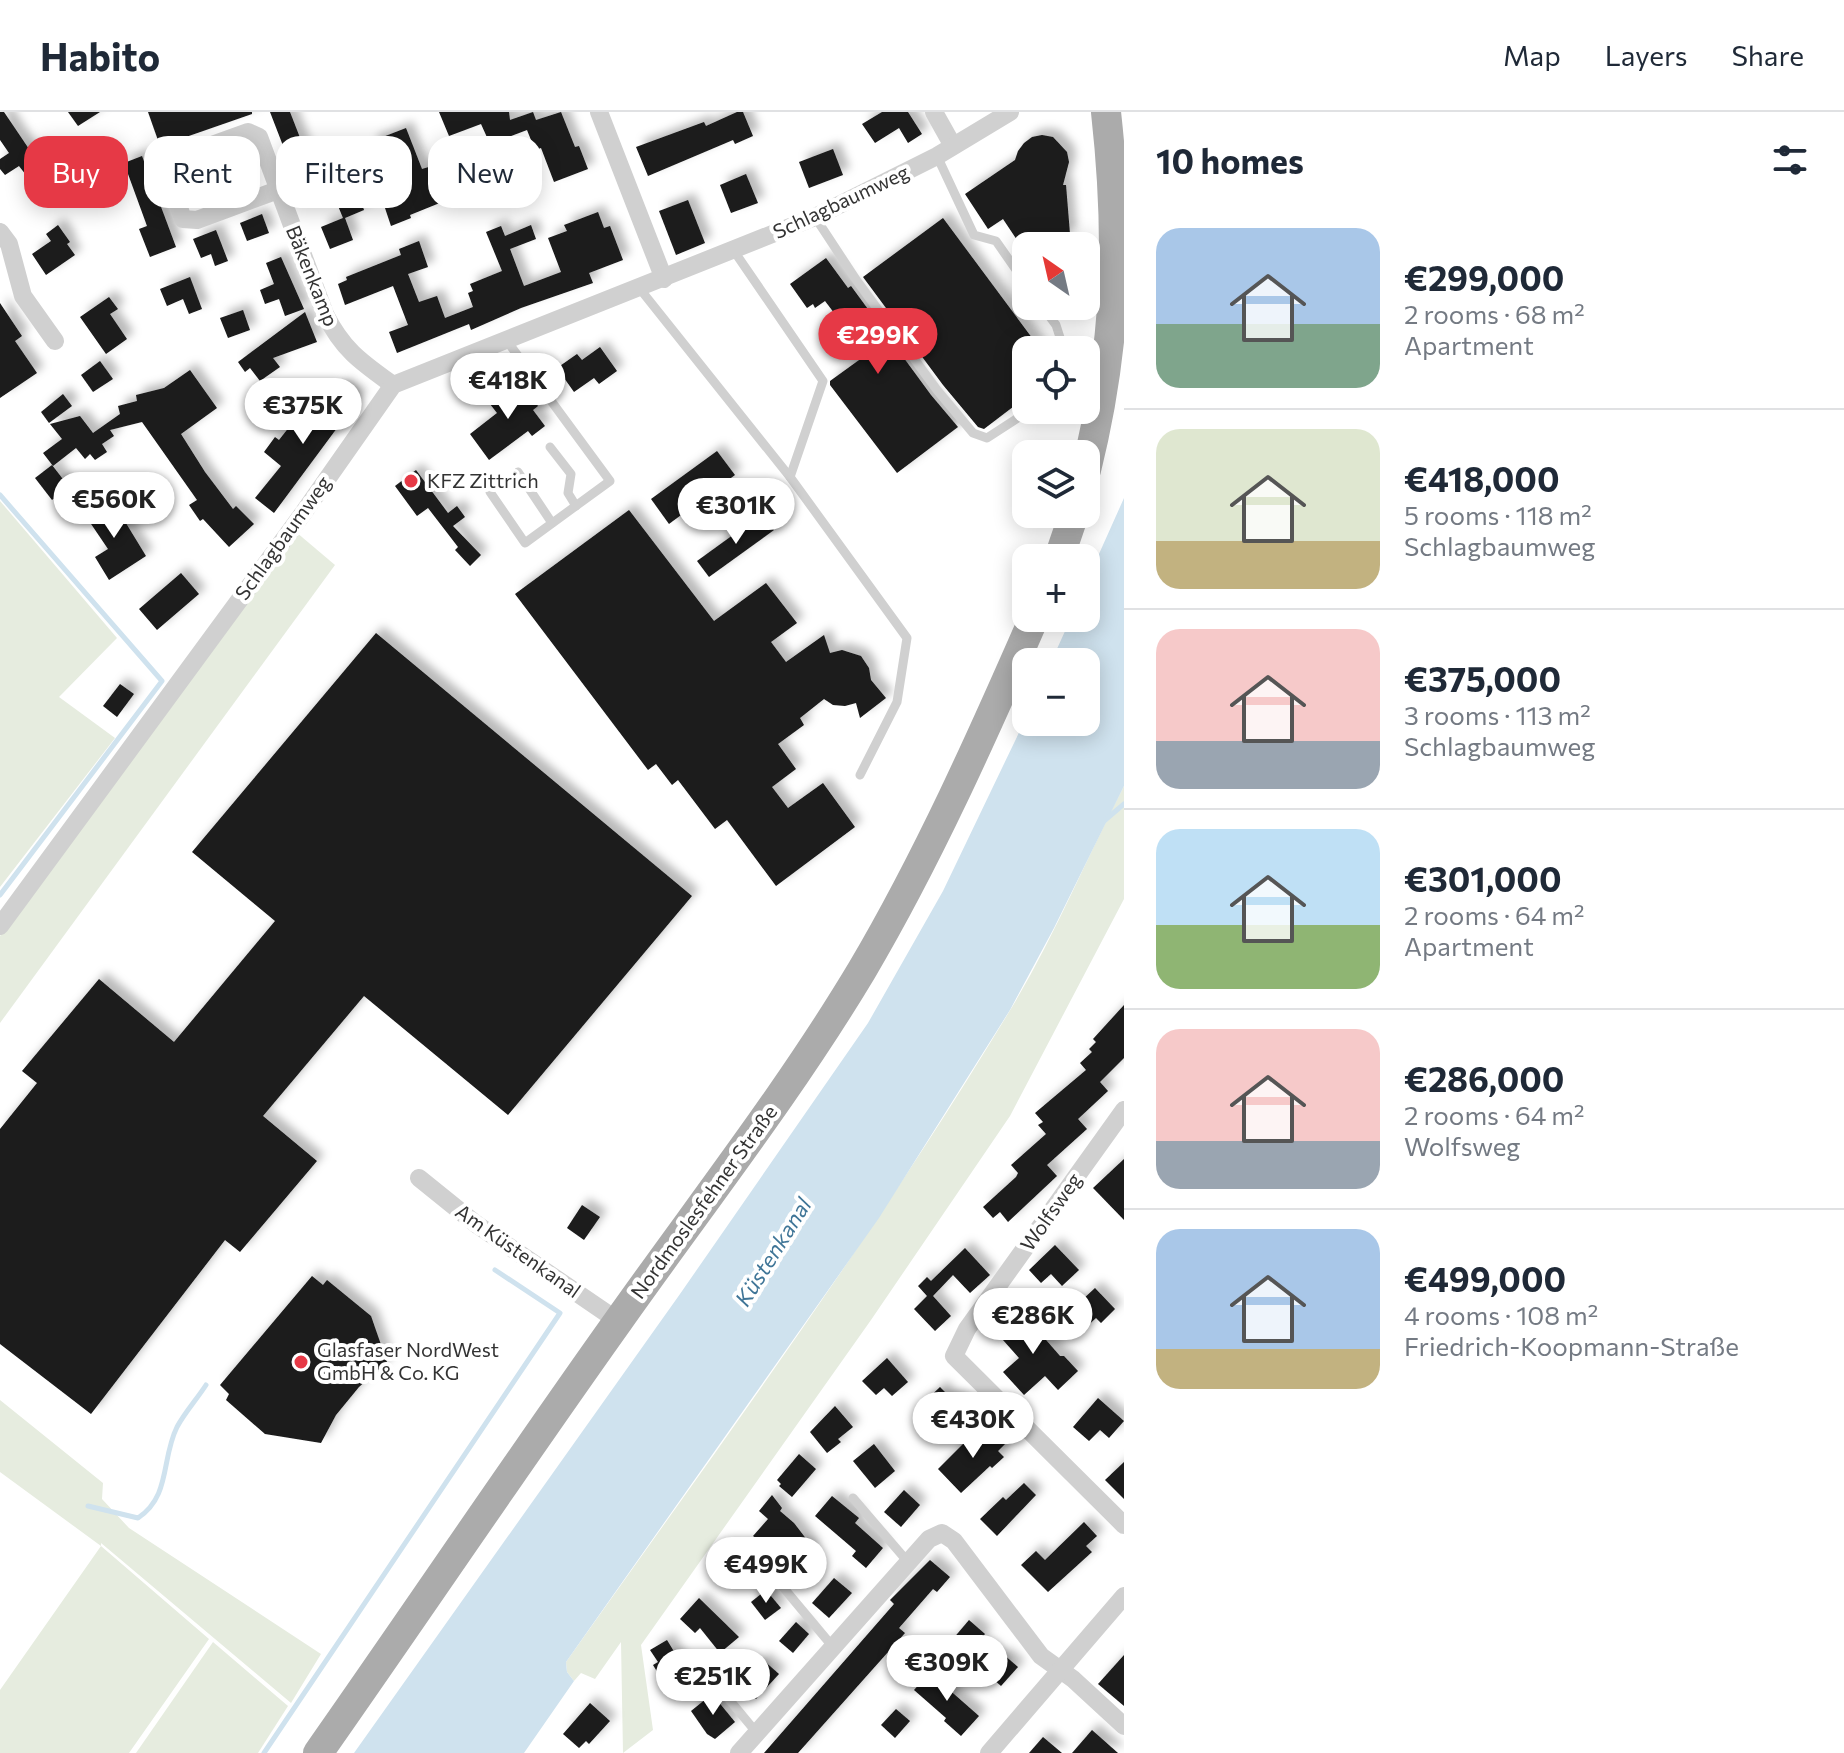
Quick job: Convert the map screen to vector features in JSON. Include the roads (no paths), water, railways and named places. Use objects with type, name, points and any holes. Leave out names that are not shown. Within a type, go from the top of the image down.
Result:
[{"type":"main road","points":[[1093,440],[1111,338],[1115,281],[1116,233],[1106,112]]},
{"type":"main road","name":"Nordmoslesfehner Straße","points":[[318,1753],[618,1321],[808,1056],[913,878],[1028,632]]},
{"type":"street","points":[[599,112],[664,279]]},
{"type":"street","points":[[934,112],[945,151]]},
{"type":"street","name":"Schlagbaumweg","points":[[0,926],[304,512],[393,385],[815,217],[945,151],[1010,112]]},
{"type":"street","name":"Bäkenkamp","points":[[248,132],[259,137],[278,190],[197,220],[183,219],[165,168],[176,158],[248,132]]},
{"type":"street","name":"Bäkenkamp","points":[[285,208],[325,314],[337,337],[354,357],[393,385]]},
{"type":"street","points":[[0,232],[9,244],[23,296],[55,341]]},
{"type":"street","name":"Wolfsweg","points":[[1124,1110],[967,1329],[954,1356],[1124,1525]]},
{"type":"street","name":"Am Küstenkanal","points":[[419,1178],[476,1224],[618,1321]]},
{"type":"street","points":[[739,1753],[929,1539],[942,1533],[954,1541],[1041,1656],[1124,1726]]},
{"type":"street","points":[[989,1753],[1124,1596]]},
{"type":"lane","points":[[945,151],[974,235],[996,241],[1012,264]]},
{"type":"lane","points":[[815,217],[857,281],[937,390],[973,433],[987,438],[1012,422]]},
{"type":"lane","points":[[734,251],[823,381],[790,477]]},
{"type":"lane","points":[[640,289],[790,477],[907,638],[897,702],[860,775]]},
{"type":"lane","points":[[490,492],[525,543],[610,481],[507,341]]},
{"type":"lane","points":[[550,447],[571,474],[568,493],[576,506]]},
{"type":"lane","points":[[518,472],[552,523]]},
{"type":"lane","points":[[853,1498],[908,1562]]},
{"type":"lane","points":[[782,1586],[833,1647]]},
{"type":"lane","points":[[708,1674],[757,1733]]},
{"type":"water","name":"Küstenkanal","points":[[1124,498],[1124,786],[1010,1010],[879,1218],[566,1662],[567,1672],[574,1681],[524,1753],[354,1753],[868,1023],[943,891],[1017,736],[1100,736],[1100,648],[1057,648],[1065,632],[1100,632],[1100,552]]},
{"type":"waterway","points":[[0,495],[162,681],[0,895]]},
{"type":"waterway","points":[[1104,821],[1124,804]]},
{"type":"waterway","points":[[264,1753],[560,1313],[495,1270]]},
{"type":"waterway","points":[[88,1506],[138,1518],[148,1509],[161,1488],[177,1427],[206,1385]]},
{"type":"place","name":"KFZ Zittrich","points":[[411,481]]},
{"type":"place","name":"Glasfaser NordWest GmbH & Co. KG","points":[[301,1362]]}]
